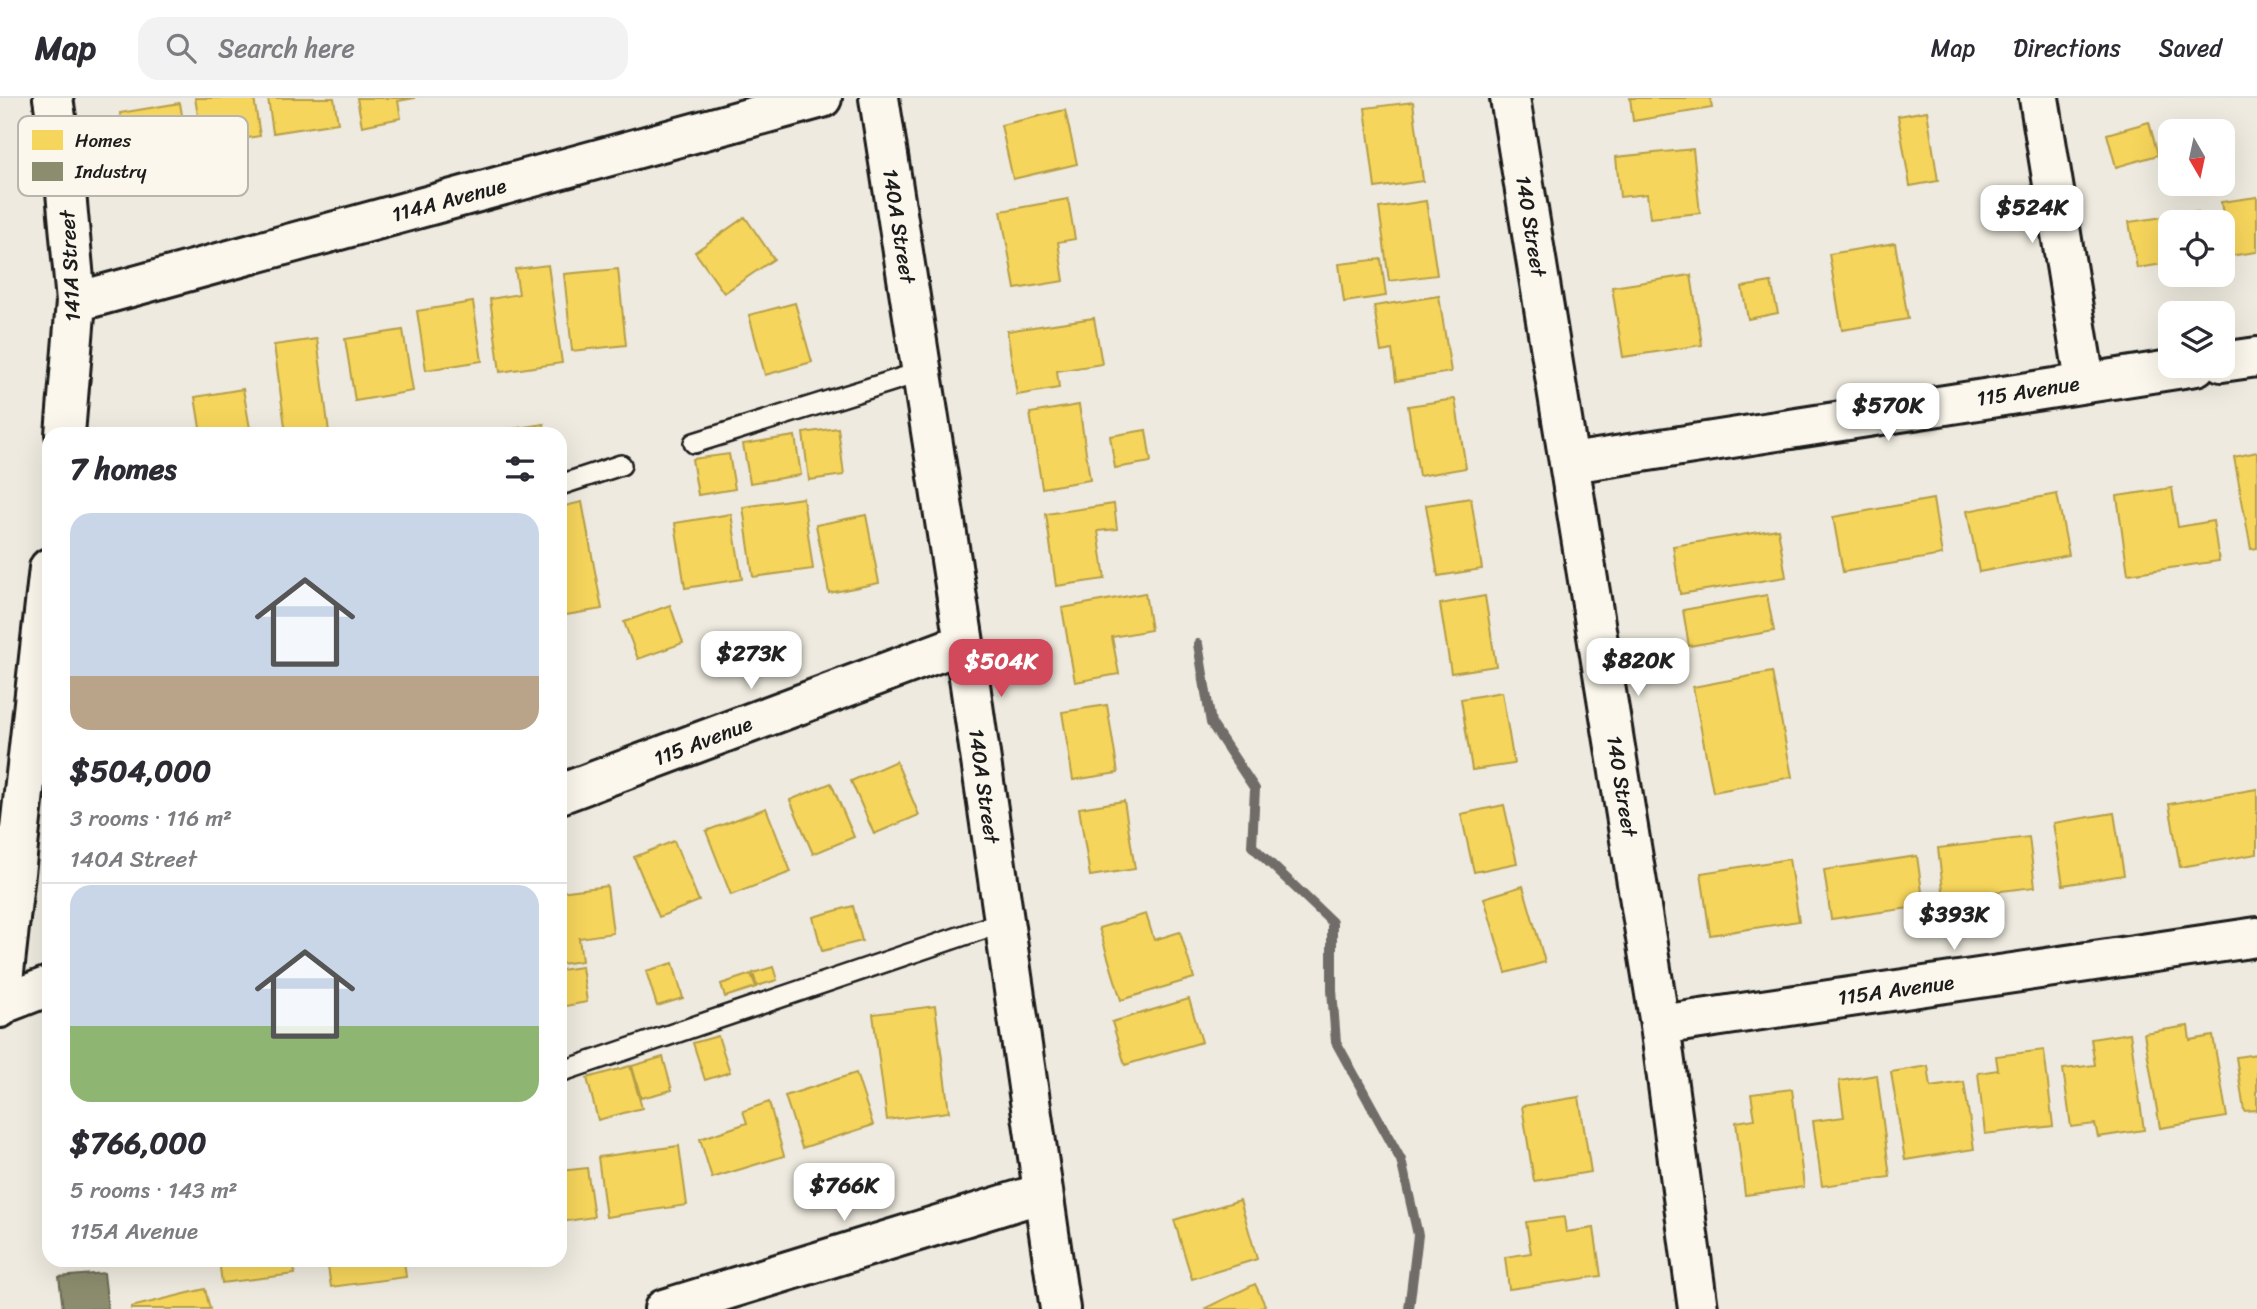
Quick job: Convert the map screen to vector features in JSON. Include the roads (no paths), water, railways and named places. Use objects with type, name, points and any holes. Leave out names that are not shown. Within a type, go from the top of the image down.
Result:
[{"type":"street","name":"141A Street","points":[[53,98],[56,116]]},
{"type":"street","name":"114A Avenue","points":[[76,302],[822,98]]},
{"type":"street","name":"140A Street","points":[[879,98],[964,643],[1060,1309]]},
{"type":"street","name":"140 Street","points":[[1510,98],[1660,1026],[1698,1309]]},
{"type":"street","points":[[2039,98],[2085,382]]},
{"type":"street","name":"141A Street","points":[[66,196],[76,302],[66,427]]},
{"type":"street","points":[[2235,360],[2257,357]]},
{"type":"street","name":"115 Avenue","points":[[1570,463],[2158,371]]},
{"type":"street","name":"115 Avenue","points":[[567,791],[964,643]]},
{"type":"street","points":[[42,658],[0,1006],[42,989]]},
{"type":"street","name":"115A Avenue","points":[[1660,1026],[2257,937]]},
{"type":"street","points":[[664,1309],[1042,1193]]},
{"type":"lane","points":[[694,443],[920,372]]},
{"type":"lane","points":[[567,483],[621,466]]},
{"type":"lane","points":[[567,1070],[1003,922]]},
{"type":"waterway","points":[[1198,644],[1211,723],[1255,789],[1252,846],[1332,922],[1332,990],[1336,1042],[1401,1160],[1418,1235],[1409,1309]]}]
